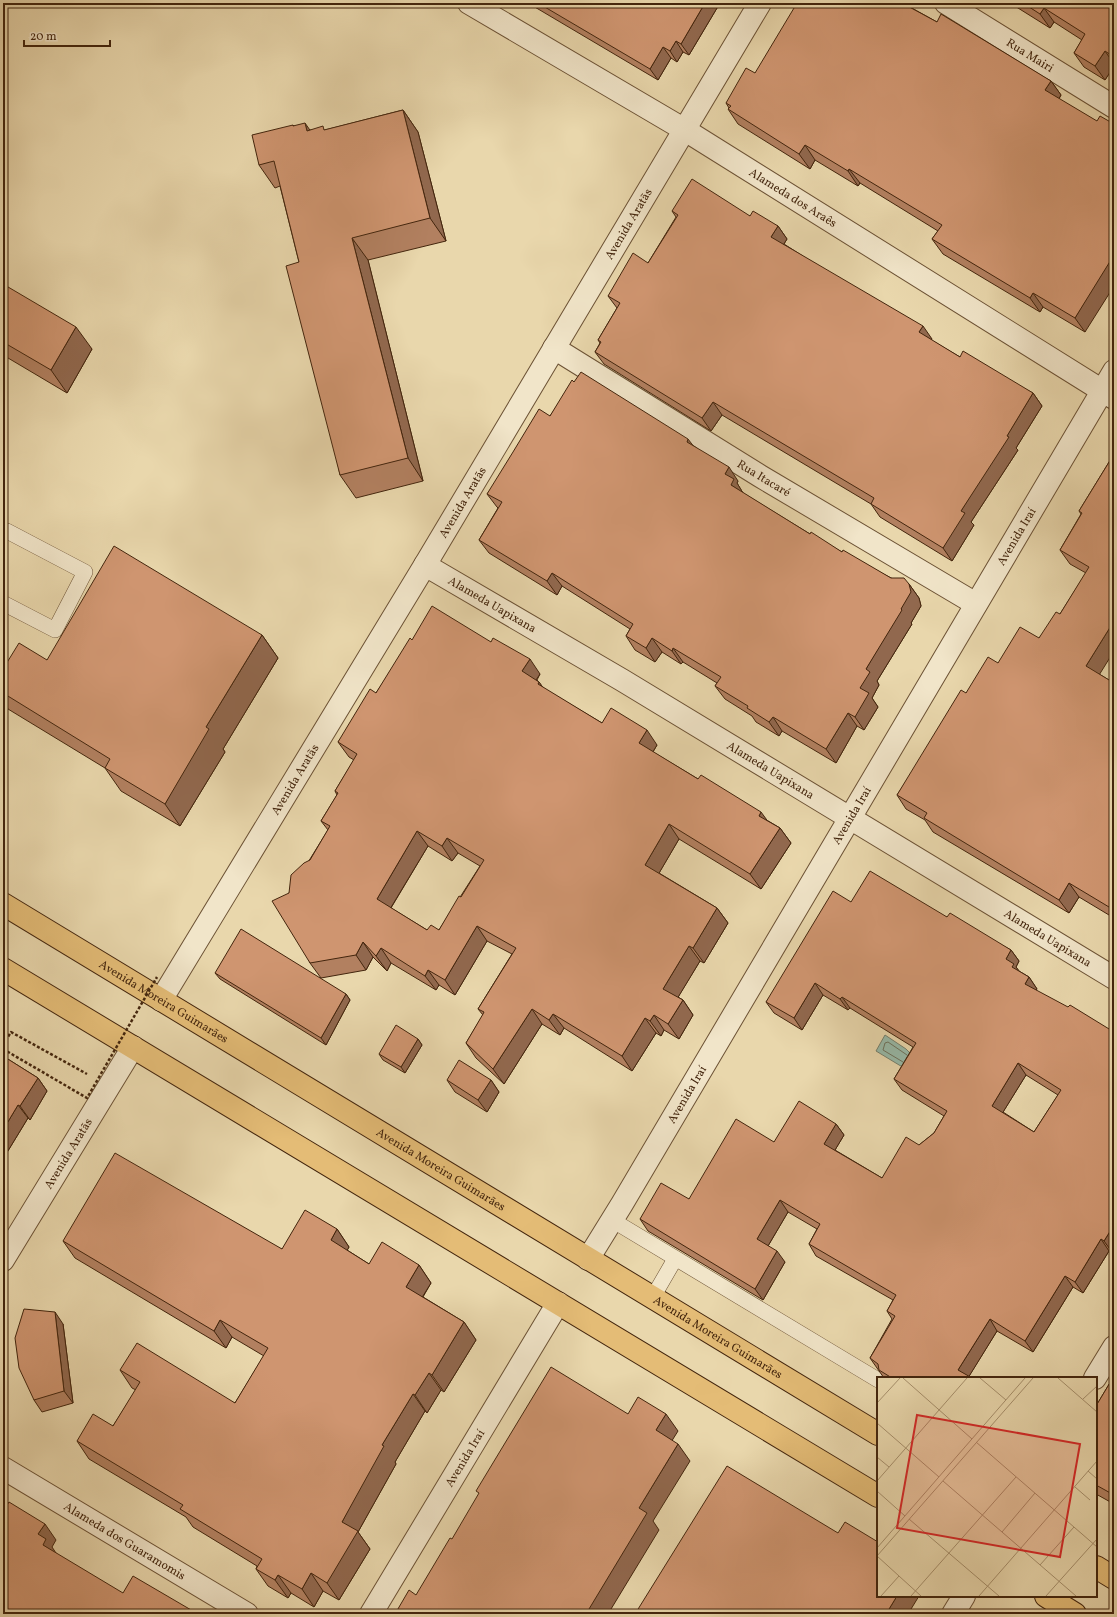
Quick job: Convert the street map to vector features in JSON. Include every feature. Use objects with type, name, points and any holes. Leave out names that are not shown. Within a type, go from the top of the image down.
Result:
[{"type":"highway","name":"Avenida Moreira Guimarães","points":[[3,904],[877,1433]]},
{"type":"highway","points":[[3,969],[877,1495]]},
{"type":"highway","points":[[1097,1568],[1114,1578]]},
{"type":"highway","points":[[1048,1597],[1075,1614]]},
{"type":"street","name":"Alameda dos Araês","points":[[469,3],[684,130],[1108,394]]},
{"type":"street","name":"Avenida Aratãs","points":[[161,1000],[425,565],[760,3]]},
{"type":"street","name":"Rua Mairi","points":[[946,3],[1114,107]]},
{"type":"street","name":"Rua Itacaré","points":[[554,348],[760,476],[976,604]]},
{"type":"street","name":"Avenida Iraí","points":[[588,1259],[976,604],[1108,394],[1114,371]]},
{"type":"street","name":"Alameda Uapixana","points":[[425,565],[622,680],[1114,978]]},
{"type":"street","name":"Avenida Aratãs","points":[[3,1260],[133,1047]]},
{"type":"street","name":"Avenida Iraí","points":[[371,1614],[558,1303]]},
{"type":"street","points":[[1096,1377],[1114,1347]]},
{"type":"street","name":"Alameda dos Guaramomis","points":[[3,1468],[247,1614]]},
{"type":"street","points":[[953,1614],[963,1597]]},
{"type":"lane","points":[[3,603],[55,630],[84,572],[7,531]]},
{"type":"lane","points":[[612,1220],[877,1379]]},
{"type":"lane","points":[[653,1297],[675,1259]]},
{"type":"path","points":[[3,1049],[87,1098],[157,977]]},
{"type":"path","points":[[3,1045],[11,1032],[61,1060]]},
{"type":"water","points":[[885,1035],[906,1049],[916,1059],[909,1071],[876,1051]]},
{"type":"building","points":[[538,3],[705,3],[681,44],[676,41],[670,51],[663,47],[650,69]]},
{"type":"building","points":[[797,3],[902,3],[937,22],[941,14],[1051,81],[1045,90],[1097,121],[1100,116],[1114,124],[1114,251],[1112,254],[1114,255],[1075,318],[1033,293],[1030,298],[932,239],[942,225],[849,169],[848,171],[805,145],[799,154],[728,109],[731,106],[726,103],[746,68],[755,73]]},
{"type":"building","points":[[1023,3],[1114,3],[1114,57],[1105,51],[1095,66],[1074,53],[1085,34],[1044,8],[1040,14]]},
{"type":"building","points":[[403,110],[430,218],[352,238],[408,458],[340,475],[286,266],[299,262],[274,161],[259,165],[252,135],[305,123],[307,131],[323,126],[324,130]]},
{"type":"building","points":[[692,179],[750,216],[753,211],[778,226],[771,237],[923,326],[919,332],[960,357],[963,351],[1033,393],[1007,436],[1009,437],[961,511],[965,513],[943,548],[871,504],[874,498],[713,402],[702,418],[595,352],[601,342],[598,340],[620,303],[608,296],[633,253],[648,263],[678,215],[672,211]]},
{"type":"building","points":[[3,284],[76,327],[51,370],[3,342]]},
{"type":"building","points":[[581,372],[688,439],[687,442],[729,467],[725,474],[734,479],[731,485],[842,552],[843,550],[891,578],[904,578],[909,584],[911,592],[901,609],[902,610],[866,669],[870,672],[860,688],[869,693],[855,717],[848,713],[826,749],[773,717],[769,722],[747,708],[748,706],[715,686],[721,677],[673,648],[672,651],[652,638],[646,648],[626,636],[633,624],[552,573],[547,581],[479,540],[502,502],[487,494],[539,409],[550,416],[572,380],[574,382]]},
{"type":"building","points":[[1114,454],[1114,621],[1086,666],[1114,683],[1114,910],[1069,883],[1059,900],[924,818],[927,813],[897,795],[961,690],[966,693],[988,657],[998,663],[1020,627],[1039,638],[1056,612],[1060,614],[1089,567],[1060,550],[1082,513],[1079,511]]},
{"type":"building","points":[[114,546],[262,635],[206,727],[209,729],[165,804],[105,768],[110,759],[3,693],[3,669],[19,643],[47,660]]},
{"type":"building","points":[[432,606],[491,642],[493,638],[530,659],[522,671],[539,682],[538,684],[602,723],[611,708],[647,730],[639,743],[698,779],[701,775],[761,812],[759,816],[780,828],[750,874],[669,824],[645,865],[717,908],[693,948],[689,946],[663,989],[683,1000],[668,1024],[654,1015],[650,1021],[645,1018],[622,1056],[553,1014],[549,1020],[532,1009],[493,1069],[466,1043],[484,1012],[478,1009],[516,948],[477,926],[445,980],[428,970],[425,976],[381,948],[376,956],[363,942],[356,955],[310,963],[272,901],[289,893],[291,875],[304,863],[310,860],[330,826],[321,821],[338,793],[335,791],[357,754],[338,742],[370,689],[376,693],[410,638],[412,640]],"holes":[[[417,831],[442,846],[447,838],[484,860],[461,897],[459,896],[439,930],[431,925],[427,930],[377,899]]]},
{"type":"building","points":[[870,871],[947,917],[950,913],[1011,950],[1006,959],[1014,964],[1012,967],[1029,977],[1025,984],[1068,1007],[1070,1005],[1114,1032],[1114,1225],[1104,1241],[1101,1239],[1075,1282],[1065,1276],[1025,1341],[990,1319],[958,1370],[970,1377],[890,1377],[879,1370],[878,1364],[870,1358],[895,1316],[887,1311],[896,1295],[809,1244],[820,1224],[780,1200],[757,1239],[777,1251],[755,1289],[640,1219],[661,1183],[689,1199],[736,1119],[774,1142],[799,1101],[836,1124],[824,1144],[882,1178],[906,1137],[919,1145],[934,1133],[947,1111],[894,1079],[916,1043],[842,997],[840,999],[815,983],[794,1018],[766,1002],[833,891],[851,902]],"holes":[[[1018,1063],[1061,1090],[1034,1132],[992,1106]]]},
{"type":"building","points":[[241,929],[346,994],[321,1038],[215,973]]},
{"type":"building","points":[[396,1025],[418,1039],[401,1067],[379,1054]]},
{"type":"building","points":[[3,1056],[38,1078],[20,1106],[18,1105],[3,1130]]},
{"type":"building","points":[[459,1060],[491,1080],[478,1100],[447,1080]]},
{"type":"building","points":[[115,1153],[282,1249],[305,1210],[337,1229],[331,1240],[369,1264],[382,1242],[419,1265],[406,1287],[464,1322],[432,1375],[429,1373],[415,1395],[413,1394],[382,1445],[384,1446],[342,1522],[358,1531],[327,1583],[311,1573],[302,1589],[278,1575],[275,1580],[256,1569],[262,1559],[180,1509],[183,1505],[77,1441],[93,1414],[113,1426],[140,1382],[120,1370],[137,1343],[235,1403],[268,1348],[220,1320],[214,1331],[63,1241]]},
{"type":"building","points":[[24,1309],[55,1312],[64,1391],[34,1400],[19,1368],[15,1338]]},
{"type":"building","points":[[551,1367],[628,1414],[638,1397],[666,1414],[656,1430],[678,1444],[639,1508],[647,1513],[586,1614],[395,1614],[409,1590],[416,1595],[450,1538],[452,1539],[479,1493],[476,1491]]},
{"type":"building","points":[[1114,1376],[1114,1495],[1097,1486],[1097,1404]]},
{"type":"building","points":[[727,1466],[838,1533],[845,1522],[877,1541],[877,1597],[896,1597],[886,1614],[635,1614]]},
{"type":"building","points":[[9,1502],[45,1524],[38,1534],[46,1539],[43,1545],[123,1593],[133,1576],[198,1614],[3,1614],[3,1507],[5,1508]]}]
